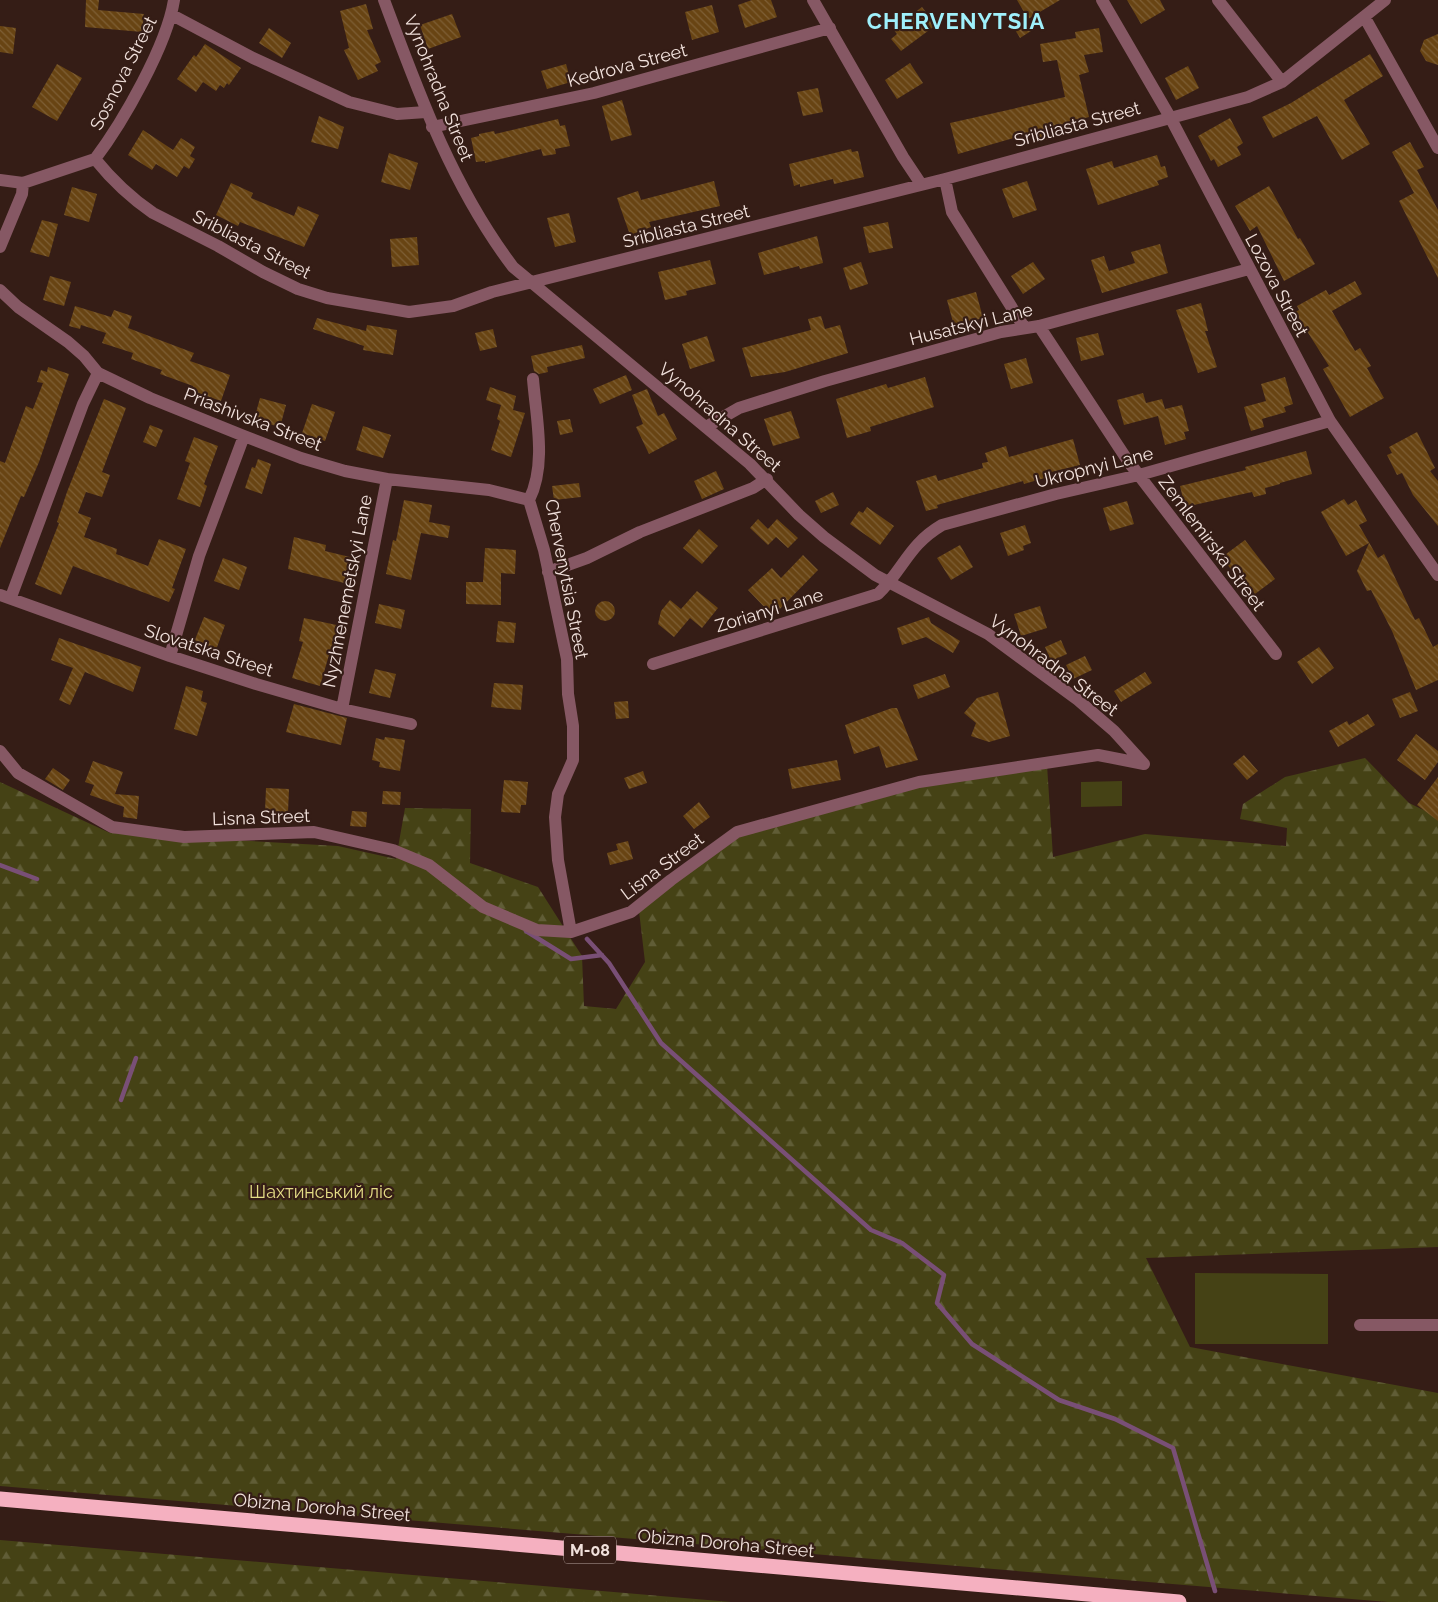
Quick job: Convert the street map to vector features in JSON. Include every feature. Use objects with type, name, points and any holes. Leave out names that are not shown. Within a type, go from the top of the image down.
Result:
[{"type":"highway","name":"Obizna Doroha Street","points":[[0,1499],[1179,1602]]},
{"type":"street","name":"Sosnova Street","points":[[95,159],[126,113],[172,14],[174,0]]},
{"type":"street","name":"Vynohradna Street","points":[[384,0],[432,128],[487,232],[513,267],[706,426],[767,479],[799,515],[824,537],[875,575],[988,634],[1078,700],[1114,731],[1144,764]]},
{"type":"street","points":[[813,0],[903,157],[921,184]]},
{"type":"street","name":"Lozova Street","points":[[1102,0],[1170,117],[1330,421],[1437,571]]},
{"type":"street","points":[[1218,0],[1282,82]]},
{"type":"street","name":"Sribliasta Street","points":[[95,159],[136,202],[263,272],[298,289],[327,298],[409,312],[453,306],[492,292],[945,179],[1170,117],[1248,98],[1282,82],[1365,18],[1385,0]]},
{"type":"street","points":[[172,14],[253,58],[349,102],[398,114],[426,112]]},
{"type":"street","points":[[1365,18],[1438,148]]},
{"type":"street","name":"Kedrova Street","points":[[432,128],[594,93],[830,28]]},
{"type":"street","points":[[0,180],[23,182],[95,159]]},
{"type":"street","points":[[945,179],[952,212],[1024,328]]},
{"type":"street","points":[[0,246],[22,194],[23,182]]},
{"type":"street","name":"Husatskyi Lane","points":[[706,426],[738,408],[825,381],[1249,269]]},
{"type":"street","name":"Priashivska Street","points":[[0,290],[18,307],[68,342],[84,356],[98,373],[150,398],[244,436],[301,458],[345,471],[386,480],[489,490],[529,500]]},
{"type":"street","name":"Zemlemirska Street","points":[[1039,326],[1057,356],[1139,475],[1276,654]]},
{"type":"street","points":[[6,596],[83,404],[98,373]]},
{"type":"street","name":"Chervenytsia Street","points":[[533,379],[539,452],[536,487],[529,500],[535,515],[567,660],[568,694],[573,726],[573,760],[558,794],[555,817],[558,860],[571,932]]},
{"type":"street","name":"Ukropnyi Lane","points":[[890,582],[915,545],[927,534],[942,525],[1056,494],[1139,475],[1330,421]]},
{"type":"street","points":[[170,656],[199,556],[244,436]]},
{"type":"street","points":[[548,572],[587,558],[640,532],[753,488],[767,479]]},
{"type":"street","name":"Nyzhnenemetskyi Lane","points":[[342,709],[386,480]]},
{"type":"street","name":"Zorianyi Lane","points":[[654,664],[878,594],[890,582]]},
{"type":"street","name":"Slovatska Street","points":[[6,596],[170,656],[342,709],[411,724]]},
{"type":"street","name":"Lisna Street","points":[[0,751],[18,773],[112,827],[184,837],[314,832],[393,850],[429,865],[483,907],[537,930],[571,932],[631,912],[737,832],[919,782],[1098,756],[1144,764]]},
{"type":"street","points":[[1360,1325],[1438,1324]]},
{"type":"green space","name":"Шахтинський ліс","points":[[1365,758],[1409,803],[1438,817],[1438,1247],[1146,1258],[1190,1347],[1438,1393],[1438,1602],[1388,1602],[0,1486],[0,782],[110,833],[338,846],[396,859],[405,808],[471,809],[470,863],[538,887],[582,956],[584,1006],[616,1009],[645,962],[639,911],[710,850],[787,816],[937,778],[1047,765],[1053,857],[1145,834],[1286,846],[1287,828],[1240,819],[1243,804],[1285,777]]},
{"type":"green space","points":[[1122,781],[1122,806],[1081,807],[1081,782]]},
{"type":"green space","points":[[1195,1273],[1328,1274],[1328,1344],[1195,1344]]},
{"type":"green space","points":[[0,1540],[731,1602],[0,1602]]},
{"type":"building","points":[[86,0],[99,0],[98,10],[144,14],[142,32],[85,27]]},
{"type":"building","points":[[752,0],[771,0],[777,17],[745,28],[738,5]]},
{"type":"building","points":[[1017,0],[1060,0],[1028,19]]},
{"type":"building","points":[[1127,0],[1160,0],[1165,10],[1141,24]]},
{"type":"building","points":[[366,4],[373,29],[367,30],[381,62],[375,65],[378,71],[358,80],[344,50],[349,48],[340,11]]},
{"type":"building","points":[[712,5],[719,32],[692,40],[685,12]]},
{"type":"building","points":[[922,7],[936,25],[901,51],[891,39],[897,34],[893,29]]},
{"type":"building","points":[[452,14],[461,37],[428,49],[420,25]]},
{"type":"building","points":[[1025,21],[1031,31],[1020,38],[1014,28]]},
{"type":"building","points":[[0,26],[16,28],[13,54],[0,52]]},
{"type":"building","points":[[269,28],[291,43],[282,58],[259,43]]},
{"type":"building","points":[[1099,28],[1103,52],[1084,55],[1089,72],[1079,75],[1089,117],[1046,129],[1048,139],[1036,142],[1034,132],[958,154],[950,123],[1065,97],[1057,60],[1043,62],[1040,44],[1076,38],[1075,32]]},
{"type":"building","points":[[1438,34],[1438,65],[1426,61],[1420,51],[1424,40]]},
{"type":"building","points":[[205,44],[241,68],[229,85],[227,83],[224,88],[220,85],[216,91],[203,82],[196,92],[177,79],[194,55],[196,57]]},
{"type":"building","points":[[1370,54],[1383,76],[1344,100],[1370,144],[1342,160],[1317,116],[1273,138],[1262,117],[1291,103]]},
{"type":"building","points":[[910,63],[923,83],[897,99],[885,80]]},
{"type":"building","points":[[57,64],[82,78],[57,121],[32,107]]},
{"type":"building","points":[[566,64],[571,82],[547,89],[541,71]]},
{"type":"building","points":[[1188,66],[1199,88],[1176,100],[1165,78]]},
{"type":"building","points":[[818,88],[823,112],[803,116],[797,92]]},
{"type":"building","points":[[622,100],[632,135],[611,141],[602,106]]},
{"type":"building","points":[[319,116],[344,127],[338,149],[311,142]]},
{"type":"building","points":[[1230,118],[1243,143],[1237,147],[1241,155],[1218,167],[1214,159],[1211,161],[1198,136]]},
{"type":"building","points":[[558,119],[560,126],[565,125],[570,146],[555,149],[556,154],[543,156],[541,149],[485,163],[485,161],[476,162],[471,138],[479,136],[479,134],[494,131],[495,134]]},
{"type":"building","points":[[143,130],[173,150],[181,138],[195,147],[190,156],[195,159],[189,169],[184,166],[177,177],[156,164],[152,170],[128,155]]},
{"type":"building","points":[[1410,142],[1424,167],[1417,170],[1438,210],[1438,278],[1399,201],[1414,193],[1392,152]]},
{"type":"building","points":[[851,149],[852,152],[858,151],[864,177],[834,184],[833,179],[800,187],[800,184],[794,186],[789,164]]},
{"type":"building","points":[[389,153],[418,163],[410,190],[381,182]]},
{"type":"building","points":[[1157,155],[1161,167],[1165,166],[1168,177],[1157,181],[1159,185],[1098,205],[1086,169],[1112,161],[1114,168]]},
{"type":"building","points":[[714,181],[720,206],[649,222],[651,227],[630,235],[617,198],[638,191],[641,200]]},
{"type":"building","points":[[1027,181],[1037,210],[1013,218],[1002,189]]},
{"type":"building","points":[[231,183],[253,193],[251,198],[294,216],[298,206],[319,215],[304,247],[240,222],[238,226],[216,215]]},
{"type":"building","points":[[1269,186],[1298,239],[1300,238],[1315,264],[1284,281],[1257,226],[1250,231],[1235,206]]},
{"type":"building","points":[[72,187],[97,194],[89,222],[64,215]]},
{"type":"building","points":[[569,213],[576,242],[555,247],[547,218]]},
{"type":"building","points":[[42,220],[58,224],[49,257],[30,252]]},
{"type":"building","points":[[888,222],[893,248],[869,253],[863,227]]},
{"type":"building","points":[[817,236],[823,263],[800,269],[799,266],[764,275],[758,253]]},
{"type":"building","points":[[417,237],[419,265],[392,267],[390,239]]},
{"type":"building","points":[[1160,244],[1168,273],[1102,293],[1091,260],[1104,256],[1109,271],[1135,263],[1131,252]]},
{"type":"building","points":[[710,260],[716,284],[686,291],[687,295],[665,300],[658,272]]},
{"type":"building","points":[[861,262],[868,284],[850,290],[843,268]]},
{"type":"building","points":[[1033,262],[1045,279],[1023,294],[1011,276]]},
{"type":"building","points":[[50,276],[71,282],[64,306],[43,300]]},
{"type":"building","points":[[1355,281],[1362,294],[1332,311],[1355,351],[1360,348],[1371,366],[1367,368],[1384,398],[1350,417],[1323,369],[1329,366],[1295,312],[1299,310],[1297,306],[1326,290],[1329,295]]},
{"type":"building","points":[[976,292],[983,318],[954,326],[947,300]]},
{"type":"building","points":[[1201,303],[1208,331],[1205,331],[1217,367],[1198,373],[1176,310]]},
{"type":"building","points":[[75,306],[111,317],[114,310],[132,316],[128,328],[194,353],[190,361],[230,375],[221,401],[192,391],[193,386],[160,374],[162,370],[131,359],[133,353],[102,343],[106,333],[81,325],[80,329],[69,326]]},
{"type":"building","points":[[821,316],[825,329],[840,325],[848,353],[785,372],[751,377],[742,348],[811,330],[808,319]]},
{"type":"building","points":[[317,318],[366,331],[367,325],[397,330],[393,355],[363,350],[364,346],[313,329]]},
{"type":"building","points":[[493,329],[497,347],[480,351],[475,333]]},
{"type":"building","points":[[1098,333],[1104,355],[1081,361],[1076,338]]},
{"type":"building","points":[[707,336],[715,361],[690,369],[682,344]]},
{"type":"building","points":[[582,345],[585,358],[547,367],[548,372],[539,374],[534,371],[531,356]]},
{"type":"building","points":[[1026,358],[1033,383],[1011,389],[1004,364]]},
{"type":"building","points":[[48,367],[69,374],[39,462],[24,497],[21,496],[0,548],[0,461],[5,463],[26,406],[33,409],[43,383],[37,382],[41,370],[47,372]]},
{"type":"building","points":[[626,375],[632,390],[600,404],[593,389]]},
{"type":"building","points":[[925,377],[934,407],[870,427],[871,431],[847,438],[836,399],[886,384],[888,388]]},
{"type":"building","points":[[1285,377],[1293,404],[1284,407],[1286,412],[1262,419],[1264,427],[1251,431],[1244,407],[1266,401],[1261,384]]},
{"type":"building","points":[[490,387],[516,396],[513,410],[525,413],[511,457],[491,450],[500,421],[497,419],[501,405],[486,400]]},
{"type":"building","points":[[647,389],[658,416],[664,413],[677,439],[649,454],[636,427],[643,424],[632,395]]},
{"type":"building","points":[[1143,393],[1146,403],[1162,399],[1165,409],[1182,405],[1189,431],[1184,432],[1186,439],[1165,445],[1158,416],[1124,425],[1117,400]]},
{"type":"building","points":[[260,398],[286,405],[280,427],[254,420]]},
{"type":"building","points":[[104,399],[126,408],[102,472],[110,475],[102,497],[86,492],[78,513],[91,518],[84,537],[117,549],[116,554],[148,566],[159,539],[186,549],[172,588],[175,589],[169,602],[73,566],[61,595],[35,584],[59,523],[57,522],[67,492]]},
{"type":"building","points":[[312,404],[335,412],[325,441],[302,433]]},
{"type":"building","points":[[791,411],[800,438],[773,446],[764,419]]},
{"type":"building","points":[[570,419],[573,432],[560,435],[557,421]]},
{"type":"building","points":[[150,425],[163,430],[156,447],[143,442]]},
{"type":"building","points":[[363,426],[391,435],[383,458],[356,450]]},
{"type":"building","points":[[1417,432],[1435,468],[1430,471],[1438,481],[1438,526],[1413,495],[1402,473],[1397,475],[1387,455],[1392,453],[1389,447]]},
{"type":"building","points":[[194,437],[218,446],[204,484],[207,486],[200,507],[177,499],[190,463],[185,461]]},
{"type":"building","points":[[1073,439],[1080,465],[1047,473],[1048,477],[1024,484],[1023,481],[937,505],[938,508],[926,511],[916,481],[936,475],[938,481],[983,468],[982,463],[988,462],[985,453],[1006,446],[1009,457]]},
{"type":"building","points":[[1306,451],[1312,474],[1265,488],[1266,494],[1254,497],[1252,492],[1185,507],[1180,486],[1246,470],[1245,467]]},
{"type":"building","points":[[258,459],[271,464],[262,494],[245,488],[252,467],[255,468]]},
{"type":"building","points":[[716,471],[724,489],[702,499],[694,481]]},
{"type":"building","points":[[579,483],[581,497],[554,500],[552,486]]},
{"type":"building","points":[[833,492],[839,505],[821,513],[815,501]]},
{"type":"building","points":[[1344,499],[1348,505],[1356,500],[1367,521],[1359,525],[1378,558],[1384,554],[1415,620],[1419,618],[1433,647],[1438,644],[1438,680],[1416,690],[1392,631],[1371,590],[1367,591],[1357,571],[1369,543],[1346,556],[1321,512]]},
{"type":"building","points":[[404,500],[432,505],[429,522],[450,526],[448,538],[421,533],[411,580],[386,574],[393,540],[396,541]]},
{"type":"building","points":[[1127,501],[1134,524],[1110,531],[1103,508]]},
{"type":"building","points":[[867,507],[894,526],[880,545],[850,524],[859,511],[863,513]]},
{"type":"building","points":[[758,519],[768,529],[777,519],[798,538],[788,548],[776,537],[768,545],[750,528]]},
{"type":"building","points":[[1025,525],[1031,543],[1023,546],[1024,550],[1008,556],[1000,533]]},
{"type":"building","points":[[699,529],[718,546],[702,564],[683,548]]},
{"type":"building","points":[[294,537],[326,545],[325,551],[354,558],[348,584],[288,569]]},
{"type":"building","points":[[1245,540],[1275,579],[1255,594],[1242,576],[1238,579],[1222,557]]},
{"type":"building","points":[[960,545],[973,567],[951,580],[937,558]]},
{"type":"building","points":[[485,548],[516,550],[515,574],[501,573],[501,605],[466,604],[466,582],[483,582]]},
{"type":"building","points":[[803,555],[818,570],[773,616],[748,590],[772,568],[781,578]]},
{"type":"building","points":[[223,558],[247,567],[239,590],[214,581]]},
{"type":"building","points":[[697,591],[718,608],[702,628],[690,618],[674,637],[658,624],[661,611],[670,600],[681,609]]},
{"type":"building","points":[[601,601],[609,601],[615,607],[615,615],[609,621],[601,621],[595,615],[595,607]]},
{"type":"building","points":[[379,604],[405,610],[401,629],[375,623]]},
{"type":"building","points":[[1040,606],[1047,628],[1021,636],[1014,614]]},
{"type":"building","points":[[204,617],[225,625],[216,650],[194,642]]},
{"type":"building","points":[[929,617],[931,623],[960,641],[953,653],[926,637],[902,645],[897,628]]},
{"type":"building","points":[[304,618],[341,626],[336,649],[331,648],[320,686],[292,678],[303,642],[299,641]]},
{"type":"building","points":[[498,621],[516,623],[514,643],[496,642]]},
{"type":"building","points":[[59,638],[141,667],[133,692],[85,672],[70,705],[59,700],[73,668],[51,660]]},
{"type":"building","points":[[1061,640],[1067,654],[1051,661],[1045,647]]},
{"type":"building","points":[[1319,647],[1334,668],[1312,684],[1297,662]]},
{"type":"building","points":[[1085,656],[1092,670],[1073,679],[1066,665]]},
{"type":"building","points":[[375,669],[396,674],[390,698],[369,693]]},
{"type":"building","points":[[1145,672],[1152,683],[1121,702],[1114,691]]},
{"type":"building","points":[[945,674],[950,687],[918,699],[913,685]]},
{"type":"building","points":[[494,683],[523,685],[521,710],[491,707]]},
{"type":"building","points":[[186,686],[203,691],[201,701],[207,703],[197,736],[174,729]]},
{"type":"building","points":[[998,692],[1010,736],[989,742],[971,736],[976,723],[964,713],[977,698]]},
{"type":"building","points":[[1410,692],[1418,711],[1400,718],[1392,699]]},
{"type":"building","points":[[628,701],[629,718],[616,719],[614,702]]},
{"type":"building","points":[[294,704],[347,718],[341,745],[286,732]]},
{"type":"building","points":[[892,708],[897,708],[918,760],[886,768],[879,746],[854,754],[845,725]]},
{"type":"building","points":[[1368,714],[1375,725],[1338,747],[1329,731],[1347,721],[1349,725]]},
{"type":"building","points":[[1416,734],[1438,751],[1438,762],[1425,780],[1397,760]]},
{"type":"building","points":[[385,737],[405,740],[400,771],[379,767],[380,762],[372,760],[376,738],[384,740]]},
{"type":"building","points":[[1244,755],[1258,771],[1247,780],[1233,764]]},
{"type":"building","points":[[837,760],[841,780],[792,789],[788,769]]},
{"type":"building","points":[[93,761],[123,772],[115,794],[139,796],[137,819],[123,817],[124,807],[90,795],[94,785],[85,782]]},
{"type":"building","points":[[53,768],[70,780],[63,790],[45,779]]},
{"type":"building","points":[[643,771],[647,783],[629,789],[624,778]]},
{"type":"building","points":[[1438,777],[1438,821],[1417,805]]},
{"type":"building","points":[[504,780],[528,782],[526,805],[521,805],[520,813],[501,812]]},
{"type":"building","points":[[266,788],[289,789],[288,812],[265,811]]},
{"type":"building","points":[[383,791],[401,792],[400,805],[382,804]]},
{"type":"building","points":[[699,802],[710,817],[694,829],[683,816]]},
{"type":"building","points":[[352,811],[367,812],[366,827],[350,826]]},
{"type":"building","points":[[628,841],[633,859],[610,865],[607,853],[618,850],[616,844]]},
{"type":"waterway","points":[[0,865],[37,879]]},
{"type":"waterway","points":[[526,931],[571,959],[602,955]]},
{"type":"waterway","points":[[587,939],[609,963],[661,1043],[871,1230],[902,1243],[944,1275],[937,1303],[972,1344],[1059,1400],[1115,1419],[1173,1448],[1215,1591]]},
{"type":"waterway","points":[[121,1100],[136,1058]]},
{"type":"district","name":"CHERVENYTSIA","points":[[956,21]]}]
